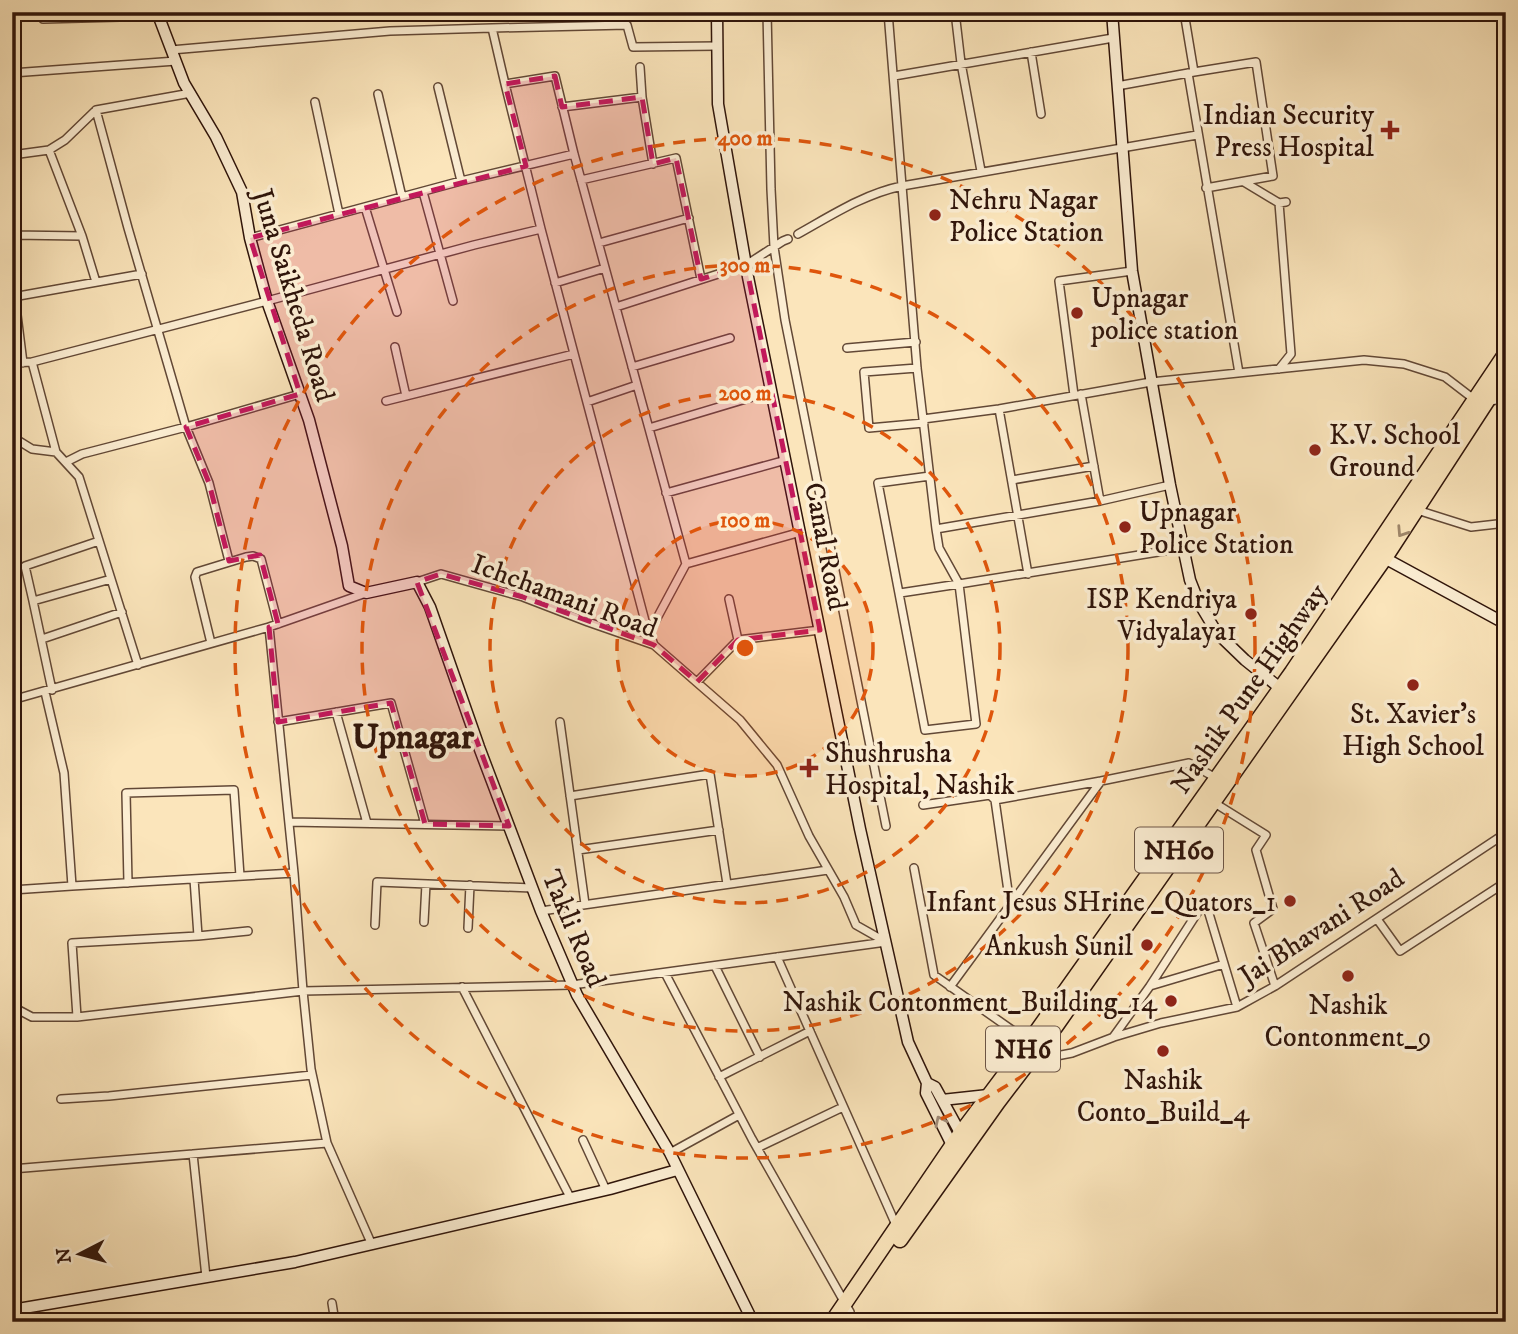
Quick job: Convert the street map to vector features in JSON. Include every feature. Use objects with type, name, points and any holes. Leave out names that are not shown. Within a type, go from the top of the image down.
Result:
[{"type":"highway","name":"Nashik Pune Highway","points":[[832,1322],[846,1313],[959,1146],[988,1096],[1280,688],[1379,555],[1417,510],[1506,353]]},
{"type":"highway","name":"Nashik Pune Highway","points":[[846,1313],[897,1228],[1056,1026],[1213,802],[1481,400],[1506,372]]},
{"type":"main road","name":"Canal Road","points":[[717,12],[718,104],[746,265],[857,816],[908,1042],[927,1083],[926,1093],[959,1146]]},
{"type":"main road","points":[[1112,12],[1132,271],[1170,485],[1190,580],[1199,603],[1217,633],[1280,688]]},
{"type":"main road","name":"Juna Saikheda Road","points":[[158,14],[191,93],[242,192],[250,238],[267,302],[309,419],[342,546],[349,586],[366,593]]},
{"type":"main road","points":[[1379,555],[1506,624]]},
{"type":"main road","points":[[366,593],[417,582]]},
{"type":"main road","name":"Takli Road","points":[[417,582],[430,607],[479,747],[572,985],[670,1153],[753,1322]]},
{"type":"main road","name":"Canal Road","points":[[927,1083],[935,1087],[942,1100],[959,1146]]},
{"type":"main road","points":[[942,1100],[988,1096]]},
{"type":"main road","points":[[12,1310],[295,1262],[571,1199],[677,1170]]},
{"type":"street","points":[[767,12],[774,247],[788,333],[886,825]]},
{"type":"street","points":[[888,12],[917,368],[924,421],[936,529],[939,548],[959,584],[976,724],[925,730],[878,483],[930,476]]},
{"type":"street","points":[[956,12],[961,63],[981,171]]},
{"type":"street","points":[[1184,12],[1206,188],[1239,373]]},
{"type":"street","points":[[43,19],[158,14]]},
{"type":"street","points":[[12,73],[390,31],[627,25],[633,47],[717,46]]},
{"type":"street","points":[[492,28],[541,229],[654,645]]},
{"type":"street","points":[[894,76],[1113,38]]},
{"type":"street","points":[[1031,52],[1041,114]]},
{"type":"street","points":[[1117,86],[1256,62],[1273,176],[1206,188]]},
{"type":"street","points":[[640,67],[653,163]]},
{"type":"street","points":[[505,84],[555,76],[686,564],[649,633]]},
{"type":"street","points":[[438,87],[461,181]]},
{"type":"street","points":[[12,155],[49,150],[65,140],[96,110],[191,93]]},
{"type":"street","points":[[378,94],[402,197]]},
{"type":"street","points":[[562,107],[642,97]]},
{"type":"street","points":[[315,102],[339,214]]},
{"type":"street","points":[[96,110],[186,427],[209,483],[229,561]]},
{"type":"street","points":[[798,234],[862,198],[882,190],[1198,135]]},
{"type":"street","points":[[49,150],[82,236],[96,282]]},
{"type":"street","points":[[250,238],[461,181],[574,154]]},
{"type":"street","points":[[581,180],[676,158],[701,279]]},
{"type":"street","points":[[1243,181],[1282,202],[1291,354],[1279,369]]},
{"type":"street","points":[[423,192],[453,301]]},
{"type":"street","points":[[12,200],[14,297],[23,363]]},
{"type":"street","points":[[365,207],[397,312]]},
{"type":"street","points":[[599,243],[689,218]]},
{"type":"street","points":[[12,363],[32,362],[541,229]]},
{"type":"street","points":[[13,235],[82,236]]},
{"type":"street","points":[[615,307],[746,265],[788,239]]},
{"type":"street","points":[[555,282],[605,268]]},
{"type":"street","points":[[1100,501],[1077,394],[1059,281],[1132,271]]},
{"type":"street","points":[[14,297],[142,274]]},
{"type":"street","points":[[632,367],[730,338]]},
{"type":"street","points":[[847,348],[916,342]]},
{"type":"street","points":[[395,347],[406,396]]},
{"type":"street","points":[[386,401],[574,354]]},
{"type":"street","points":[[917,368],[864,372],[869,428],[999,409],[1151,382],[1364,360],[1404,364],[1445,377],[1481,400],[1506,400]]},
{"type":"street","points":[[32,362],[56,452],[79,477],[138,665]]},
{"type":"street","points":[[587,402],[637,385]]},
{"type":"street","points":[[649,428],[772,391]]},
{"type":"street","points":[[66,462],[82,454],[300,394]]},
{"type":"street","points":[[999,409],[1028,573]]},
{"type":"street","points":[[12,443],[19,440],[32,449],[56,452]]},
{"type":"street","points":[[666,493],[786,460]]},
{"type":"street","points":[[1012,480],[1094,466]]},
{"type":"street","points":[[936,529],[1100,501],[1170,485]]},
{"type":"street","points":[[1417,510],[1471,527],[1506,523]]},
{"type":"street","points":[[686,564],[801,532]]},
{"type":"street","points":[[72,886],[64,772],[48,691],[42,639],[25,566],[99,541]]},
{"type":"street","points":[[900,593],[1183,548]]},
{"type":"street","points":[[211,643],[195,577],[197,572],[229,561],[253,556],[261,559],[278,624]]},
{"type":"street","name":"Ichchamani Road","points":[[417,582],[441,574],[523,597],[654,645],[740,720],[777,765],[809,836],[844,897],[856,925],[886,942]]},
{"type":"street","points":[[33,601],[111,579]]},
{"type":"street","points":[[12,700],[269,627],[366,593]]},
{"type":"street","points":[[729,599],[737,640]]},
{"type":"street","points":[[42,639],[122,612]]},
{"type":"street","points":[[269,627],[312,1075],[327,1143],[372,1245]]},
{"type":"street","points":[[697,682],[737,640],[820,630]]},
{"type":"street","points":[[278,722],[391,703],[425,824]]},
{"type":"street","points":[[336,712],[367,823]]},
{"type":"street","points":[[560,722],[585,904]]},
{"type":"street","points":[[995,800],[1189,763],[1216,778]]},
{"type":"street","points":[[570,796],[710,774],[727,884]]},
{"type":"street","points":[[950,987],[1101,780]]},
{"type":"street","points":[[128,883],[126,793],[234,790],[240,876]]},
{"type":"street","points":[[923,805],[990,795],[995,800],[1010,905]]},
{"type":"street","points":[[1213,802],[1266,835],[1256,850],[1273,909],[1254,923],[1275,986]]},
{"type":"street","points":[[289,822],[509,826]]},
{"type":"street","points":[[578,850],[719,830]]},
{"type":"street","name":"Jai Bhavani Road","points":[[1027,1062],[1072,1053],[1161,1023],[1237,1007],[1275,986],[1506,833]]},
{"type":"street","points":[[914,869],[934,975],[1029,1042]]},
{"type":"street","points":[[541,911],[828,870]]},
{"type":"street","points":[[12,890],[294,873]]},
{"type":"street","points":[[194,879],[198,936]]},
{"type":"street","points":[[375,925],[377,882],[532,888]]},
{"type":"street","points":[[1377,919],[1399,951],[1506,882]]},
{"type":"street","points":[[424,922],[426,884]]},
{"type":"street","points":[[468,928],[470,886]]},
{"type":"street","points":[[1114,1037],[1204,906],[1207,907],[1237,1007]]},
{"type":"street","points":[[77,1017],[72,943],[248,931]]},
{"type":"street","points":[[12,1008],[32,1017],[77,1017],[303,991],[572,985],[886,942]]},
{"type":"street","points":[[777,957],[897,1228]]},
{"type":"street","points":[[1150,986],[1224,964]]},
{"type":"street","points":[[715,966],[760,1056]]},
{"type":"street","points":[[665,973],[846,1313]]},
{"type":"street","points":[[462,987],[571,1199]]},
{"type":"street","points":[[719,1077],[810,1031]]},
{"type":"street","points":[[61,1099],[312,1075]]},
{"type":"street","points":[[757,1148],[844,1107]]},
{"type":"street","points":[[670,1153],[739,1115]]},
{"type":"street","points":[[583,1140],[606,1190]]},
{"type":"street","points":[[12,1169],[327,1143]]},
{"type":"street","points":[[193,1154],[206,1277]]},
{"type":"street","points":[[332,1303],[335,1322]]},
{"type":"highlighted area","points":[[555,76],[562,107],[642,97],[653,164],[676,158],[701,279],[746,265],[820,630],[738,640],[697,682],[654,645],[523,597],[441,574],[417,582],[509,826],[425,824],[391,703],[278,722],[269,627],[278,624],[260,555],[229,561],[209,483],[186,427],[300,394],[250,238],[526,166],[505,84]]},
{"type":"place","name":"Indian Security Press Hospital","points":[[1390,130]]},
{"type":"place","name":"Nehru Nagar Police Station","points":[[935,215]]},
{"type":"place","name":"Upnagar police station","points":[[1077,313]]},
{"type":"place","name":"K.V. School Ground","points":[[1315,450]]},
{"type":"place","name":"Upnagar Police Station","points":[[1125,527]]},
{"type":"place","name":"ISP Kendriya Vidyalaya1","points":[[1251,614]]},
{"type":"place","name":"St. Xavier's High School","points":[[1413,685]]},
{"type":"place","name":"Shushrusha Hospital, Nashik","points":[[809,768]]},
{"type":"place","name":"Infant Jesus SHrine _Quators_1","points":[[1290,901]]},
{"type":"place","name":"Ankush Sunil","points":[[1147,945]]},
{"type":"place","name":"Nashik Contonment_9","points":[[1348,976]]},
{"type":"place","name":"Nashik Contonment_Building_14","points":[[1171,1001]]},
{"type":"place","name":"Nashik Conto_Build_4","points":[[1163,1051]]},
{"type":"district","name":"Upnagar","points":[[413,736]]}]
